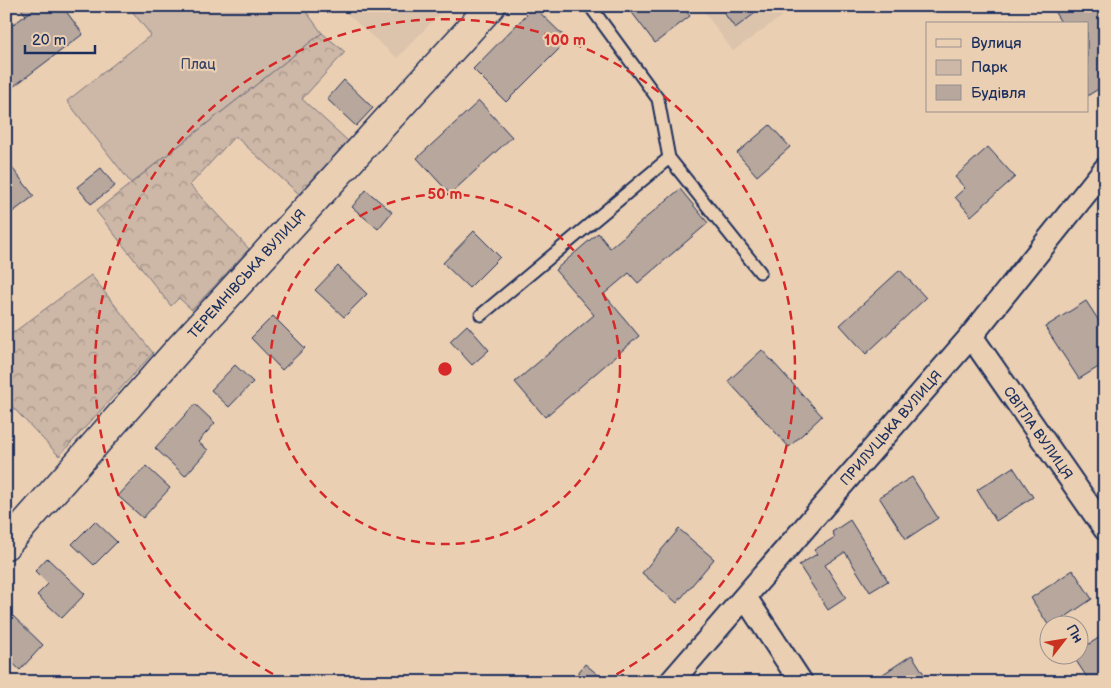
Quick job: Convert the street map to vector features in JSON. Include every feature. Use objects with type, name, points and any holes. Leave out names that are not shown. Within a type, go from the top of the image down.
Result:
[{"type":"street","name":"ТЕРЕМНІВСЬКА ВУЛИЦЯ","points":[[6,545],[178,350],[491,6]]},
{"type":"street","name":"ПРИЛУЦЬКА ВУЛИЦЯ","points":[[671,682],[971,336],[1105,169]]},
{"type":"street","name":"СВІТЛА ВУЛИЦЯ","points":[[971,336],[1105,529]]},
{"type":"street","points":[[745,597],[801,682]]},
{"type":"lane","points":[[590,6],[658,99],[669,158],[760,272]]},
{"type":"lane","points":[[481,315],[669,158]]},
{"type":"shaded area","points":[[338,6],[447,6],[397,58]]},
{"type":"shaded area","points":[[700,6],[796,6],[733,51]]},
{"type":"green space","name":"Плац","points":[[128,6],[302,6],[322,33],[131,183],[67,101],[151,35]]},
{"type":"green space","points":[[322,33],[345,52],[302,99],[348,141],[299,194],[235,136],[190,185],[249,249],[192,310],[179,298],[171,306],[96,211]]},
{"type":"green space","points":[[91,275],[153,353],[59,456],[6,400],[6,338]]},
{"type":"building","points":[[19,6],[38,6],[26,15]]},
{"type":"building","points":[[38,6],[62,6],[83,34],[13,87],[6,77],[6,30]]},
{"type":"building","points":[[627,6],[682,6],[690,16],[655,43]]},
{"type":"building","points":[[719,6],[749,6],[754,14],[735,28]]},
{"type":"building","points":[[1051,6],[1105,6],[1105,85],[1088,95],[1088,22],[1061,22]]},
{"type":"building","points":[[534,7],[568,40],[506,102],[473,69]]},
{"type":"building","points":[[344,80],[373,108],[356,126],[327,99]]},
{"type":"building","points":[[479,101],[512,137],[450,194],[417,158]]},
{"type":"building","points":[[770,125],[790,147],[757,176],[737,153]]},
{"type":"building","points":[[988,147],[1015,177],[971,216],[955,197],[965,188],[955,177]]},
{"type":"building","points":[[6,160],[34,196],[6,217]]},
{"type":"building","points":[[101,168],[115,186],[91,204],[77,187]]},
{"type":"building","points":[[680,189],[708,223],[638,283],[629,273],[604,294],[639,336],[545,417],[515,382],[594,315],[555,270],[598,233],[610,248]]},
{"type":"building","points":[[366,190],[392,212],[378,229],[352,207]]},
{"type":"building","points":[[474,231],[500,257],[469,288],[443,263]]},
{"type":"building","points":[[338,266],[367,294],[344,317],[315,290]]},
{"type":"building","points":[[900,270],[926,298],[866,354],[840,325]]},
{"type":"building","points":[[1086,301],[1105,330],[1105,363],[1079,379],[1045,327]]},
{"type":"building","points":[[273,316],[305,348],[282,370],[251,338]]},
{"type":"building","points":[[467,325],[489,350],[472,365],[450,341]]},
{"type":"building","points":[[762,350],[822,416],[789,447],[728,381]]},
{"type":"building","points":[[235,365],[253,382],[229,407],[211,390]]},
{"type":"building","points":[[195,404],[215,423],[198,442],[208,450],[185,476],[155,448]]},
{"type":"building","points":[[146,466],[170,488],[143,518],[118,496]]},
{"type":"building","points":[[1013,467],[1033,497],[996,521],[977,490]]},
{"type":"building","points":[[912,477],[938,518],[906,539],[879,497]]},
{"type":"building","points":[[850,520],[888,581],[870,592],[845,552],[825,565],[846,598],[828,610],[799,565],[817,554],[814,550],[835,537],[832,532]]},
{"type":"building","points":[[95,521],[117,542],[94,565],[72,544]]},
{"type":"building","points":[[679,529],[714,559],[677,603],[642,573]]},
{"type":"building","points":[[47,558],[85,594],[62,618],[37,595],[48,584],[35,571]]},
{"type":"building","points":[[1073,570],[1092,599],[1067,616],[1043,616],[1031,598]]},
{"type":"building","points":[[13,616],[43,645],[20,670],[6,657],[6,624]]},
{"type":"building","points":[[1105,634],[1105,682],[1090,682],[1080,666],[1088,666],[1088,645]]},
{"type":"building","points":[[912,655],[929,682],[876,682],[874,680]]},
{"type":"building","points":[[585,664],[607,682],[571,682]]}]
